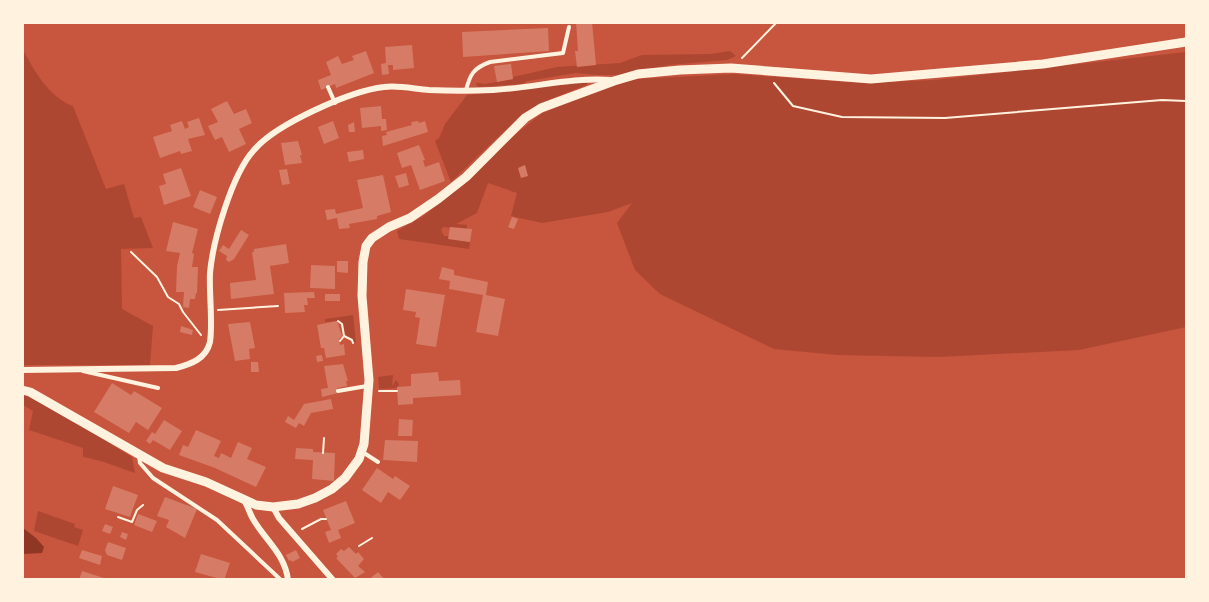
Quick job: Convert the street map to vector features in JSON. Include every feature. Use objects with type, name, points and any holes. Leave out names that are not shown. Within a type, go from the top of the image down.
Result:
[{"type":"street","points":[[22,390],[30,392],[163,468],[206,482],[245,502],[256,506],[273,507],[298,504],[332,489],[352,470],[364,444],[369,389],[363,285],[366,246],[372,238],[389,227],[410,218],[438,200],[466,177],[525,118],[541,108],[638,74],[731,68],[871,79],[1043,64],[1186,42]]},
{"type":"street","points":[[22,370],[176,368],[189,365],[204,354],[210,343],[210,275],[216,240],[243,165],[252,151],[272,135],[306,115],[363,91],[385,87],[494,90],[573,79],[614,81]]},
{"type":"street","points":[[245,502],[253,520],[284,562],[288,579]]},
{"type":"street","points":[[273,507],[279,518],[333,579]]},
{"type":"lane","points":[[466,90],[471,73],[490,62],[563,53],[569,27]]},
{"type":"lane","points":[[328,87],[335,103]]},
{"type":"lane","points":[[81,371],[158,388]]},
{"type":"lane","points":[[338,391],[369,389]]},
{"type":"lane","points":[[361,451],[378,462]]},
{"type":"lane","points":[[139,455],[141,463],[153,478],[217,520],[281,579]]},
{"type":"path","points":[[731,68],[777,22]]},
{"type":"path","points":[[765,71],[793,106],[842,117],[945,118],[1162,100],[1186,101]]},
{"type":"path","points":[[131,252],[157,277],[168,297],[179,304],[201,335]]},
{"type":"path","points":[[210,311],[278,306]]},
{"type":"path","points":[[338,321],[342,324],[344,336],[340,341]]},
{"type":"path","points":[[344,336],[352,340],[352,343]]},
{"type":"path","points":[[369,389],[397,391]]},
{"type":"path","points":[[323,453],[324,438]]},
{"type":"path","points":[[117,517],[132,522],[137,510],[143,505]]},
{"type":"path","points":[[295,534],[303,528],[326,519]]},
{"type":"path","points":[[359,546],[372,538]]},
{"type":"shaded area","points":[[23,50],[50,90],[64,102],[73,106],[106,189],[124,184],[134,218],[141,217],[153,248],[121,249],[122,309],[153,326],[150,365],[23,365]]},
{"type":"shaded area","points":[[730,51],[736,56],[727,60],[669,65],[618,75],[576,73],[527,81],[522,84],[479,87],[476,85],[477,83],[485,84],[513,79],[513,77],[557,67],[620,63],[642,55],[711,54]]},
{"type":"shaded area","points":[[1186,52],[1186,327],[1079,350],[938,357],[837,355],[774,349],[660,294],[635,270],[617,223],[632,203],[608,212],[542,223],[511,216],[517,193],[488,183],[477,213],[456,224],[467,225],[467,229],[443,227],[441,230],[444,236],[449,236],[449,239],[470,242],[469,249],[399,239],[397,231],[422,217],[469,180],[507,141],[541,114],[591,92],[635,79],[734,74],[865,83],[934,80]]},
{"type":"shaded area","points":[[587,82],[587,85],[523,113],[451,182],[435,141],[467,95]]},
{"type":"shaded area","points":[[353,315],[356,343],[345,334],[340,321],[325,322],[325,319]]},
{"type":"shaded area","points":[[393,375],[392,386],[396,380],[399,384],[397,388],[379,389],[378,377]]},
{"type":"shaded area","points":[[22,393],[31,395],[132,457],[135,473],[83,457],[83,448],[29,430],[33,411],[23,405]]},
{"type":"shaded area","points":[[38,511],[75,524],[74,527],[83,530],[78,546],[34,531]]},
{"type":"shaded area","points":[[23,528],[44,547],[42,553],[23,554]]},
{"type":"building","points":[[576,22],[592,22],[596,65],[577,67]]},
{"type":"building","points":[[548,28],[549,51],[463,57],[462,32]]},
{"type":"building","points":[[412,45],[414,68],[393,70],[393,65],[388,65],[389,74],[382,75],[381,64],[386,63],[385,47]]},
{"type":"building","points":[[366,51],[374,73],[336,88],[335,84],[321,90],[318,80],[331,75],[326,62],[338,56],[342,64],[354,60],[352,56]]},
{"type":"building","points":[[511,64],[513,79],[497,82],[494,66]]},
{"type":"building","points":[[227,101],[234,114],[246,109],[252,123],[239,129],[246,144],[229,152],[222,137],[215,140],[208,126],[218,122],[211,109]]},
{"type":"building","points":[[381,106],[382,119],[386,119],[387,130],[381,131],[381,126],[362,128],[360,108]]},
{"type":"building","points":[[199,118],[205,135],[188,139],[192,151],[181,154],[180,151],[160,158],[153,137],[172,131],[170,125],[182,121],[185,129],[189,127],[187,122]]},
{"type":"building","points":[[333,121],[339,138],[324,144],[318,127]]},
{"type":"building","points":[[418,121],[419,123],[425,121],[428,132],[383,146],[382,136],[387,135],[386,132],[412,125],[411,122]]},
{"type":"building","points":[[354,122],[355,132],[349,132],[348,125]]},
{"type":"building","points":[[298,141],[302,163],[285,165],[281,143]]},
{"type":"building","points":[[419,145],[425,160],[423,160],[425,167],[439,162],[445,181],[420,190],[411,165],[402,168],[397,153]]},
{"type":"building","points":[[363,150],[364,159],[349,162],[347,152]]},
{"type":"building","points":[[525,165],[528,176],[521,178],[518,168]]},
{"type":"building","points":[[181,168],[191,196],[164,205],[159,186],[166,184],[163,174]]},
{"type":"building","points":[[287,169],[290,184],[282,185],[279,170]]},
{"type":"building","points":[[406,173],[409,185],[399,188],[395,176]]},
{"type":"building","points":[[383,175],[391,212],[377,216],[377,219],[349,224],[350,228],[339,229],[337,218],[327,220],[325,210],[335,209],[336,214],[363,208],[357,180]]},
{"type":"building","points":[[200,190],[217,197],[210,214],[193,207]]},
{"type":"building","points":[[512,217],[518,219],[514,229],[508,227]]},
{"type":"building","points":[[173,222],[198,229],[192,253],[194,254],[192,267],[198,267],[197,293],[195,299],[190,299],[189,308],[183,307],[184,292],[176,292],[180,253],[166,251]]},
{"type":"building","points":[[450,227],[472,229],[470,242],[448,239]]},
{"type":"building","points":[[241,230],[249,235],[234,259],[229,262],[226,260],[227,256],[219,251],[223,245],[229,249]]},
{"type":"building","points":[[286,244],[289,263],[270,266],[274,294],[231,299],[230,283],[256,280],[252,252],[254,249]]},
{"type":"building","points":[[337,261],[348,261],[348,273],[337,272]]},
{"type":"building","points":[[311,265],[335,266],[335,289],[310,288]]},
{"type":"building","points":[[442,267],[454,270],[454,275],[488,282],[486,295],[505,299],[498,336],[476,332],[483,295],[449,289],[450,281],[439,279]]},
{"type":"building","points":[[406,289],[445,295],[436,347],[416,344],[420,318],[415,317],[416,312],[403,310]]},
{"type":"building","points":[[314,292],[315,298],[307,298],[308,305],[304,305],[305,312],[285,313],[284,293]]},
{"type":"building","points":[[325,294],[340,294],[340,301],[325,301]]},
{"type":"building","points":[[337,321],[342,336],[339,339],[340,345],[344,344],[345,355],[326,358],[324,348],[321,348],[317,325]]},
{"type":"building","points":[[250,322],[255,348],[249,349],[250,359],[235,361],[228,324]]},
{"type":"building","points":[[181,326],[193,330],[192,335],[180,332]]},
{"type":"building","points":[[322,355],[323,361],[317,362],[316,356]]},
{"type":"building","points":[[251,362],[258,362],[259,372],[251,372]]},
{"type":"building","points":[[343,364],[348,381],[346,381],[347,386],[337,388],[338,393],[322,397],[321,389],[328,388],[324,366]]},
{"type":"building","points":[[438,372],[439,381],[460,380],[461,395],[413,398],[413,404],[398,405],[397,387],[411,386],[411,374]]},
{"type":"building","points":[[112,383],[131,395],[134,391],[162,408],[148,430],[136,422],[129,433],[94,412]]},
{"type":"building","points":[[331,399],[333,409],[311,413],[304,426],[299,423],[296,428],[285,422],[288,416],[294,420],[304,404]]},
{"type":"building","points":[[399,419],[413,420],[412,436],[398,436]]},
{"type":"building","points":[[164,420],[182,431],[170,450],[153,440],[150,444],[146,441],[152,432],[155,434]]},
{"type":"building","points":[[196,430],[221,441],[214,456],[219,458],[221,453],[231,458],[238,442],[252,448],[247,459],[266,467],[256,487],[215,468],[179,455],[183,445],[188,447]]},
{"type":"building","points":[[385,440],[418,441],[417,462],[383,460]]},
{"type":"building","points":[[296,448],[313,449],[313,452],[335,453],[334,481],[312,479],[313,460],[295,459]]},
{"type":"building","points":[[377,468],[393,479],[395,476],[410,486],[400,500],[388,492],[381,503],[362,490]]},
{"type":"building","points":[[113,486],[138,495],[130,517],[105,509]]},
{"type":"building","points":[[165,497],[197,509],[185,538],[166,527],[169,520],[157,516]]},
{"type":"building","points":[[346,501],[355,523],[338,530],[341,538],[329,543],[325,532],[331,530],[323,510]]},
{"type":"building","points":[[138,514],[157,521],[152,532],[134,525]]},
{"type":"building","points":[[105,524],[113,527],[110,534],[102,531]]},
{"type":"building","points":[[122,532],[128,534],[126,540],[120,537]]},
{"type":"building","points":[[108,542],[126,548],[122,560],[107,555],[105,550]]},
{"type":"building","points":[[349,547],[364,559],[358,566],[365,572],[355,578],[336,558],[338,557],[336,554],[341,549],[344,551]]},
{"type":"building","points":[[82,550],[102,556],[100,565],[79,558]]},
{"type":"building","points":[[296,550],[300,558],[289,561],[286,555]]},
{"type":"building","points":[[201,554],[230,563],[224,580],[195,572]]},
{"type":"building","points":[[82,571],[107,579],[107,580],[79,580]]},
{"type":"building","points":[[378,572],[385,580],[368,580]]}]
